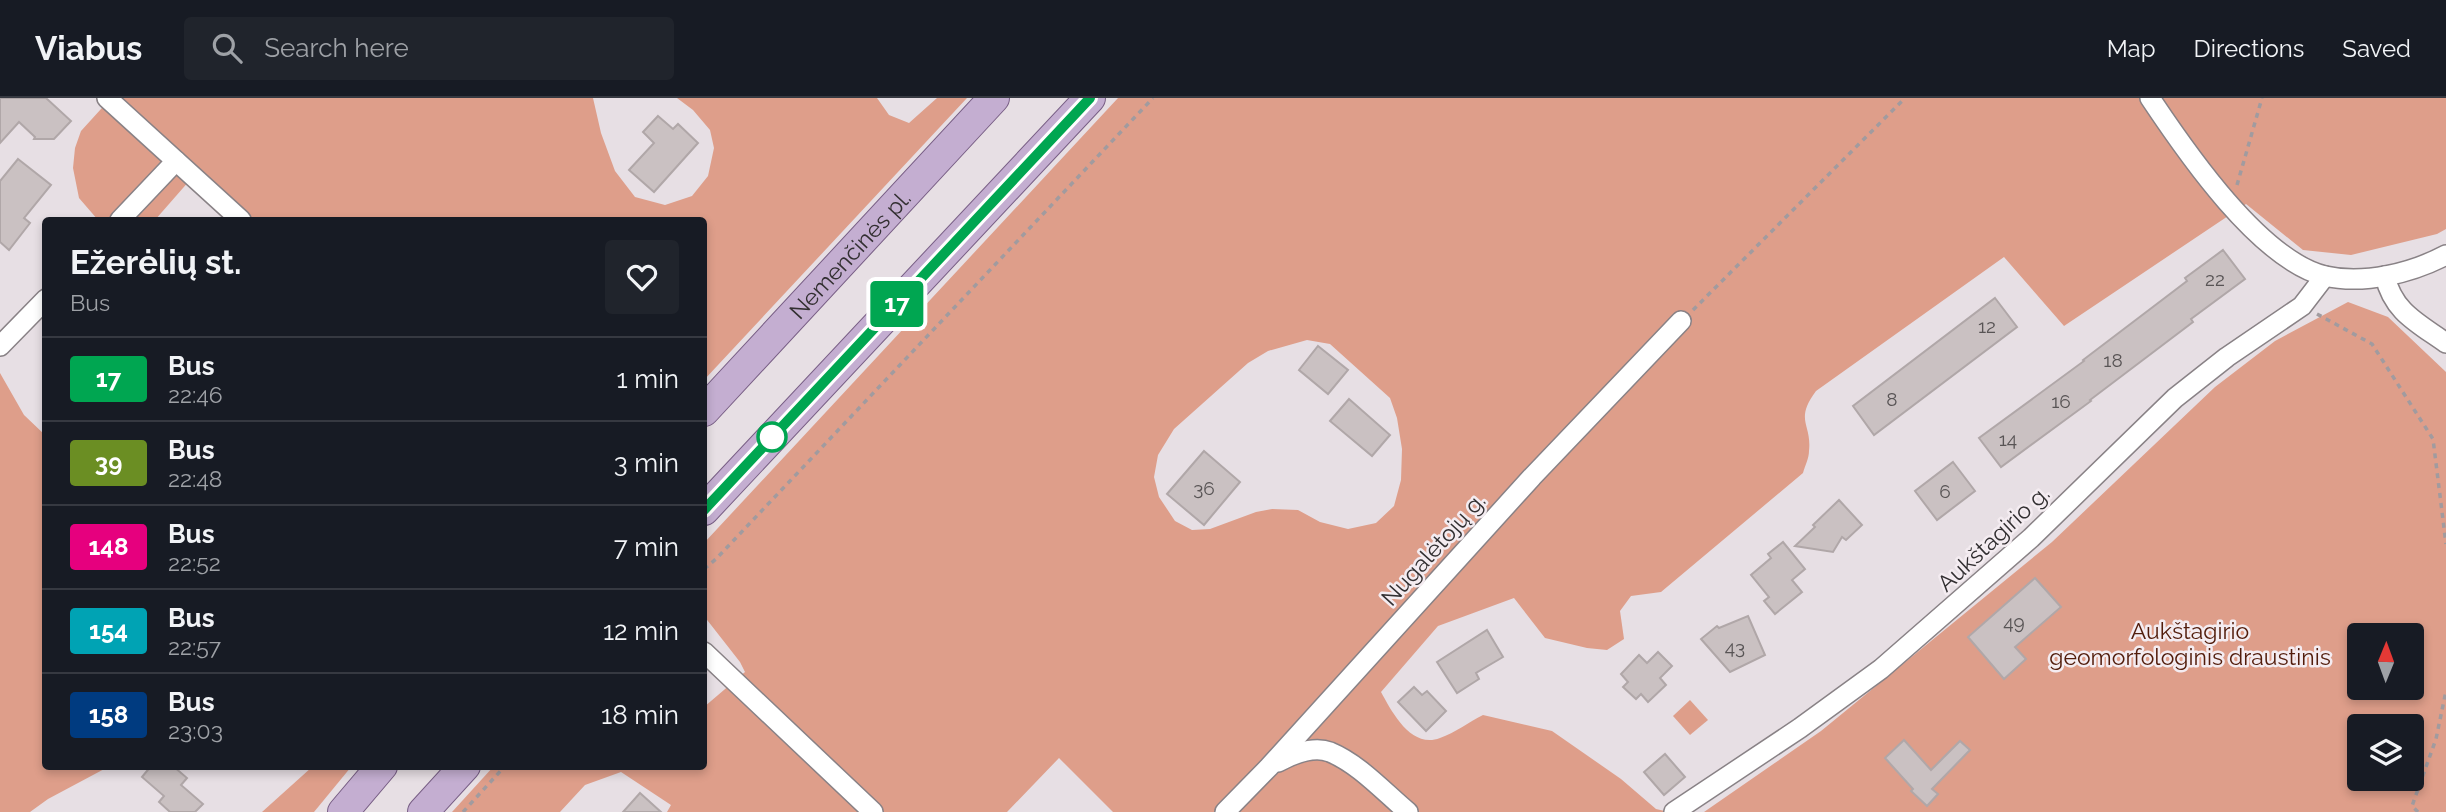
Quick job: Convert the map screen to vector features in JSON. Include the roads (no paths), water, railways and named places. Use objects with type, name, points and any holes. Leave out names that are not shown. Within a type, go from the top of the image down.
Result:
[{"type":"main road","name":"Nemenčinės pl.","points":[[707,408],[994,98]]},
{"type":"main road","points":[[707,507],[1090,98]]},
{"type":"main road","points":[[343,812],[379,770]]},
{"type":"main road","points":[[423,812],[461,770]]},
{"type":"street","points":[[107,98],[238,217]]},
{"type":"street","points":[[2150,98],[2230,207],[2293,261],[2325,276],[2354,278],[2385,276],[2446,256]]},
{"type":"street","points":[[123,217],[176,161]]},
{"type":"street","name":"Aukštagirio g.","points":[[1674,812],[1800,728],[1881,669],[2031,538],[2175,398],[2227,357],[2302,306],[2325,276]]},
{"type":"street","points":[[2385,276],[2388,291],[2396,305],[2446,344]]},
{"type":"street","points":[[0,346],[42,303]]},
{"type":"street","name":"Nugalėtojų g.","points":[[1225,812],[1532,477],[1681,321]]},
{"type":"street","points":[[707,655],[873,812]]},
{"type":"street","points":[[1269,767],[1296,752],[1328,751],[1360,771],[1408,812]]},
{"type":"park label","name":"Aukštagirio geomorfologinis draustinis","points":[[2190,643]]}]
